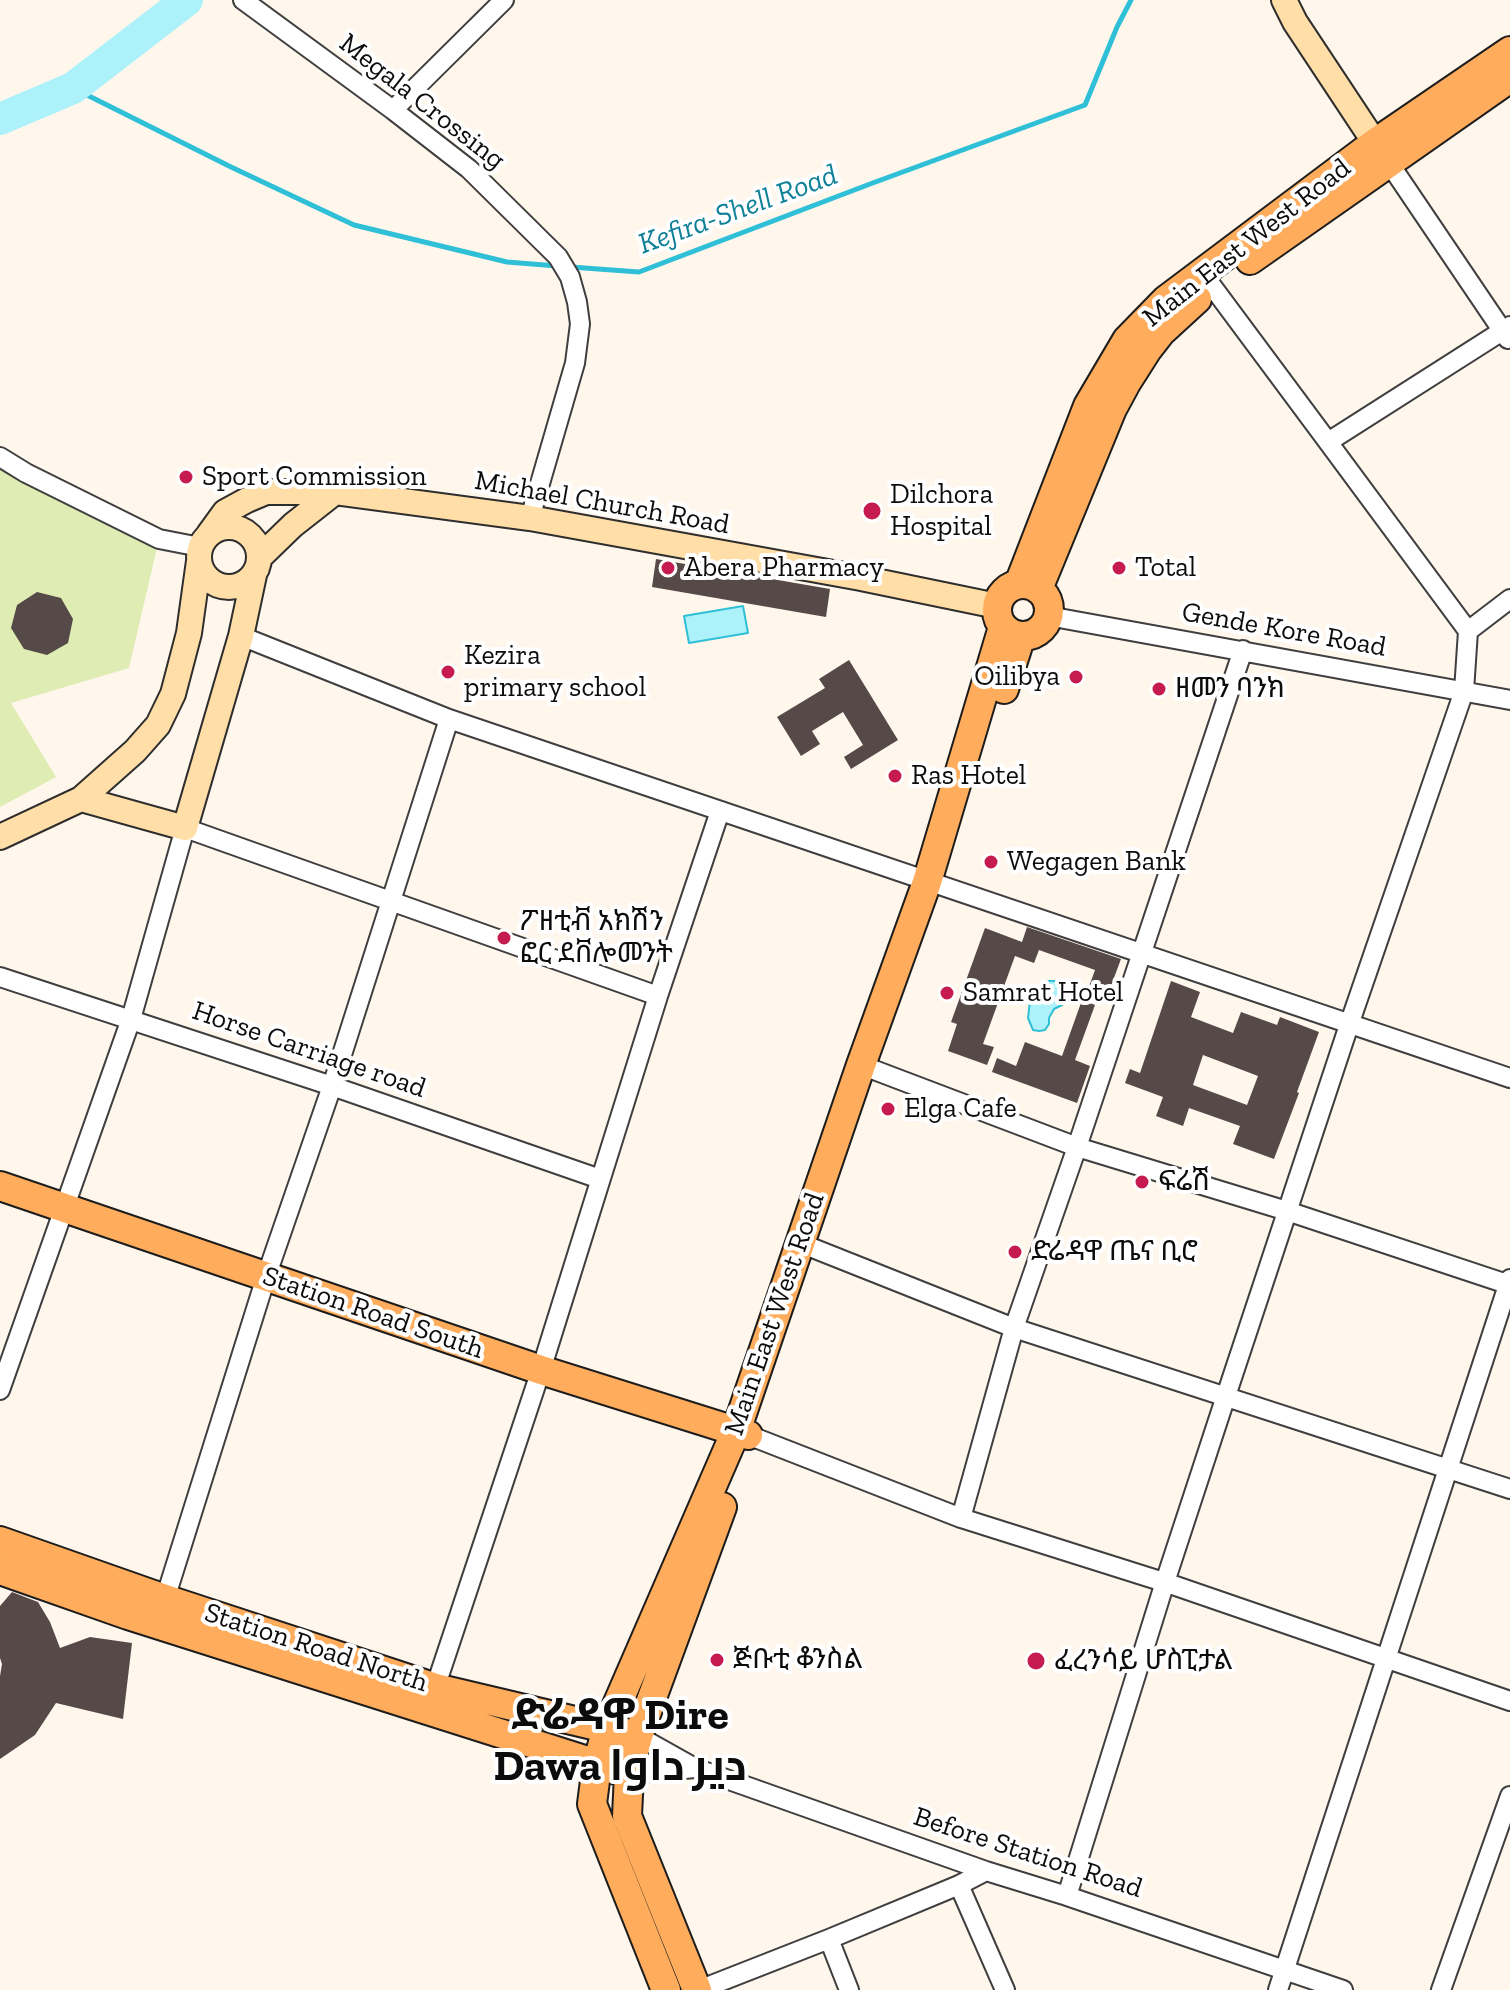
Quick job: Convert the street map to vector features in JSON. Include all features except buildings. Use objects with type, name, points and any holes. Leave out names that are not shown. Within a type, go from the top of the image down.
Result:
[{"type":"main road","points":[[1284,0],[1295,22],[1382,153]]},
{"type":"main road","name":"Main East West Road","points":[[1028,587],[1062,503],[1126,383],[1147,350],[1206,280],[1382,153],[1510,51]]},
{"type":"main road","name":"Main East West Road","points":[[1382,153],[1510,78]]},
{"type":"main road","name":"Michael Church Road","points":[[203,547],[225,512],[266,492],[335,492],[530,518],[861,578],[1007,623]]},
{"type":"main road","points":[[203,547],[205,575],[220,586],[239,586],[293,525],[335,492]]},
{"type":"main road","points":[[0,837],[81,799],[135,751],[158,725],[173,694],[189,633],[203,547],[219,528],[230,526],[244,530],[257,544],[257,566],[241,636],[185,828],[81,799]]},
{"type":"main road","points":[[1028,587],[1047,601],[1048,616],[1041,629],[1028,636],[1007,623],[1004,592],[1028,587]]},
{"type":"main road","name":"Main East West Road","points":[[698,1990],[631,1829],[627,1816],[629,1774],[638,1736],[867,1067],[933,884],[1007,623]]},
{"type":"main road","name":"Main East West Road","points":[[666,1990],[592,1804],[597,1765],[607,1728],[742,1433],[810,1247],[867,1067]]},
{"type":"main road","name":"Station Road South","points":[[0,1186],[541,1370],[742,1433]]},
{"type":"main road","name":"Station Road North","points":[[0,1541],[165,1599],[597,1765],[629,1774]]},
{"type":"main road","name":"Station Road North","points":[[0,1570],[128,1615],[431,1699],[607,1728],[638,1736]]},
{"type":"street","name":"Megala Crossing","points":[[243,0],[469,169],[558,257],[570,277],[580,324],[575,363],[530,518]]},
{"type":"street","points":[[393,110],[504,0]]},
{"type":"street","points":[[1328,442],[1507,332],[1382,153]]},
{"type":"street","points":[[1067,1896],[1226,1396],[1464,691],[1468,631],[1206,280]]},
{"type":"street","points":[[0,457],[159,539],[203,547]]},
{"type":"street","points":[[1468,631],[1510,599]]},
{"type":"street","name":"Gende Kore Road","points":[[1048,616],[1510,700]]},
{"type":"street","points":[[241,636],[449,719],[1510,1078]]},
{"type":"street","points":[[961,1518],[1014,1328],[1243,650]]},
{"type":"street","points":[[165,1599],[266,1277],[332,1086],[449,719]]},
{"type":"street","points":[[431,1699],[541,1370],[658,996],[720,811]]},
{"type":"street","points":[[0,1390],[131,1019],[185,828],[658,996]]},
{"type":"street","name":"Horse Carriage road","points":[[0,977],[332,1086],[600,1179]]},
{"type":"street","points":[[867,1067],[1077,1147],[1509,1283],[1277,1983]]},
{"type":"street","points":[[810,1247],[1014,1328],[1510,1489]]},
{"type":"street","points":[[742,1433],[961,1518],[1165,1582],[1510,1701]]},
{"type":"street","name":"Before Station Road","points":[[638,1736],[695,1768],[986,1871],[1067,1896],[1277,1983],[1343,1990]]},
{"type":"street","name":"Before Station Road","points":[[629,1774],[695,1768]]},
{"type":"street","points":[[1441,1990],[1510,1796]]},
{"type":"street","points":[[698,1990],[829,1939],[986,1871]]},
{"type":"street","points":[[959,1885],[1005,1990]]},
{"type":"street","points":[[829,1939],[849,1990]]},
{"type":"green space","points":[[0,459],[159,539],[129,668],[11,703],[56,777],[0,807]]},
{"type":"water","points":[[743,606],[748,633],[689,643],[684,616]]},
{"type":"water","points":[[1048,981],[1057,981],[1066,988],[1066,998],[1062,1005],[1054,1009],[1045,1030],[1033,1030],[1028,1018],[1030,1001],[1039,986]]},
{"type":"waterway","points":[[0,119],[73,88],[187,0]]},
{"type":"waterway","name":"Kefira-Shell Road","points":[[571,267],[639,272],[1085,105],[1131,0]]},
{"type":"waterway","name":"Kefira-Shell Road","points":[[73,88],[354,225],[507,262],[557,266]]},
{"type":"place","name":"Sport Commission","points":[[186,477]]},
{"type":"place","name":"Dilchora Hospital","points":[[872,511]]},
{"type":"place","name":"Abera Pharmacy","points":[[668,568]]},
{"type":"place","name":"Total","points":[[1119,568]]},
{"type":"place","name":"Kezira primary school","points":[[448,672]]},
{"type":"place","name":"Oilibya","points":[[1076,677]]},
{"type":"place","name":"ዘመን ባንክ","points":[[1159,689]]},
{"type":"place","name":"Ras Hotel","points":[[895,776]]},
{"type":"place","name":"Wegagen Bank","points":[[991,862]]},
{"type":"place","name":"ፖዘቲቭ አክሽን ፎር ደቨሎመንት","points":[[504,938]]},
{"type":"place","name":"Samrat Hotel","points":[[947,993]]},
{"type":"place","name":"Elga Cafe","points":[[888,1109]]},
{"type":"place","name":"ፍሬሽ","points":[[1142,1182]]},
{"type":"place","name":"ድሬዳዋ ጤና ቢሮ","points":[[1015,1252]]},
{"type":"place","name":"ጅቡቲ ቆንስል","points":[[717,1660]]},
{"type":"place","name":"ፈረንሳይ ሆስፒታል","points":[[1036,1661]]},
{"type":"district","name":"ድሬዳዋ Dire Dawa دير داوا","points":[[620,1742]]}]
